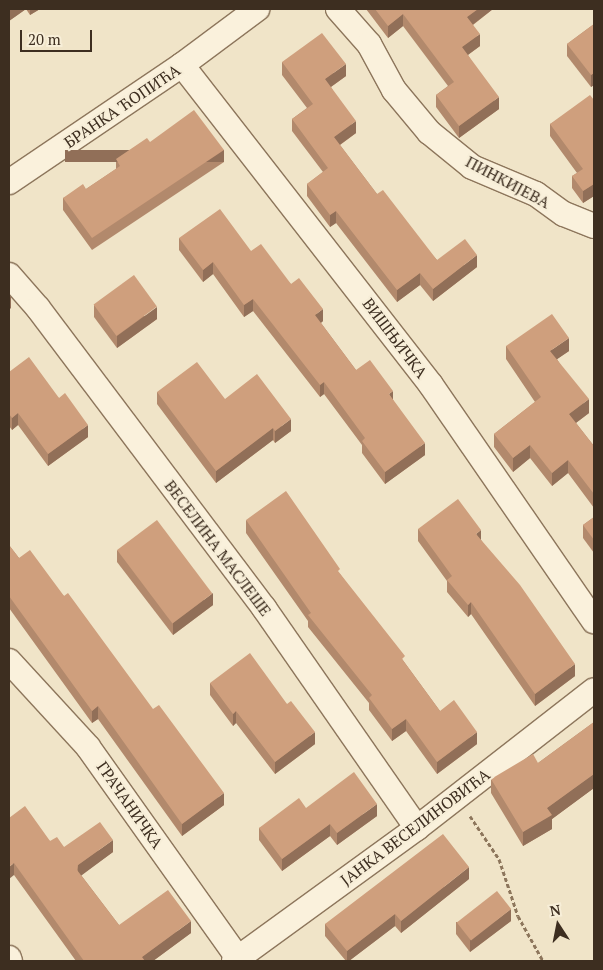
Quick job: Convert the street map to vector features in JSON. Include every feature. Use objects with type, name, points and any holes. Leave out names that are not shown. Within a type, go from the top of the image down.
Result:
[{"type":"street","name":"БРАНКА ЋОПИЋА","points":[[9,182],[182,65],[257,9]]},
{"type":"street","name":"ПИНКИЈЕВА","points":[[338,9],[369,44],[394,90],[429,132],[472,167],[536,194],[564,214],[594,226]]},
{"type":"street","name":"ВИШЊИЧКА","points":[[182,65],[431,385],[594,621]]},
{"type":"street","name":"ВЕСЕЛИНА МАСЛЕШЕ","points":[[9,275],[38,308],[264,608],[417,828]]},
{"type":"street","name":"ГРАЧАНИЧКА","points":[[9,661],[88,747],[236,960]]},
{"type":"street","name":"ЈАНКА ВЕСЕЛИНОВИЋА","points":[[236,960],[417,828],[594,690]]},
{"type":"path","points":[[456,798],[498,859],[518,916],[543,961]]},
{"type":"building","points":[[375,9],[478,9],[467,17],[480,34],[462,47],[499,97],[459,126],[436,95],[454,82],[403,14],[388,26]]},
{"type":"building","points":[[594,24],[594,73],[591,75],[567,44]]},
{"type":"building","points":[[322,33],[346,64],[325,79],[356,121],[334,137],[377,194],[383,190],[437,260],[465,239],[477,255],[433,289],[420,273],[397,290],[336,211],[330,215],[307,184],[328,168],[292,119],[313,104],[282,62]]},
{"type":"building","points":[[590,95],[594,100],[594,184],[583,191],[572,176],[583,169],[550,124]]},
{"type":"building","points":[[194,110],[224,150],[92,238],[63,198],[83,184],[86,189],[120,166],[116,159],[147,138],[150,142]]},
{"type":"building","points":[[220,209],[251,251],[261,244],[291,284],[299,278],[323,309],[315,315],[356,370],[370,360],[393,391],[389,394],[425,443],[385,472],[362,441],[365,438],[324,382],[320,385],[253,299],[244,305],[213,262],[203,270],[179,238]]},
{"type":"building","points":[[134,275],[157,307],[116,336],[94,304]]},
{"type":"building","points":[[552,314],[569,338],[550,351],[589,399],[569,414],[594,446],[594,494],[568,460],[552,473],[530,445],[513,458],[494,434],[541,397],[506,346]]},
{"type":"building","points":[[29,357],[59,398],[65,393],[88,425],[48,454],[18,413],[12,418],[9,414],[9,372]]},
{"type":"building","points":[[197,362],[225,399],[257,374],[291,419],[275,431],[273,428],[216,471],[157,392]]},
{"type":"building","points":[[286,491],[340,569],[338,571],[405,656],[402,659],[440,711],[454,700],[477,732],[437,762],[406,719],[392,729],[369,698],[372,695],[308,615],[311,613],[246,520]]},
{"type":"building","points":[[458,499],[481,530],[476,534],[520,585],[575,664],[535,694],[471,602],[468,605],[447,580],[452,576],[418,529]]},
{"type":"building","points":[[594,517],[594,540],[583,525]]},
{"type":"building","points":[[157,520],[212,593],[172,624],[117,550]]},
{"type":"building","points":[[9,545],[19,558],[30,550],[64,596],[68,593],[153,709],[159,705],[224,793],[182,824],[98,706],[92,711],[9,596]]},
{"type":"building","points":[[250,653],[287,704],[291,701],[315,732],[275,762],[236,711],[233,714],[210,683]]},
{"type":"building","points":[[594,722],[594,774],[547,808],[552,815],[523,832],[491,779],[533,754],[538,763]]},
{"type":"building","points":[[354,772],[377,804],[337,833],[330,824],[282,859],[259,828],[299,798],[306,808]]},
{"type":"building","points":[[25,806],[50,841],[57,837],[64,847],[100,822],[113,840],[78,865],[77,870],[119,925],[168,890],[191,921],[142,957],[145,961],[84,961],[14,863],[9,867],[9,818]]},
{"type":"building","points":[[443,834],[469,867],[401,921],[395,914],[347,951],[325,924]]},
{"type":"building","points":[[497,891],[511,909],[471,941],[457,922]]}]
